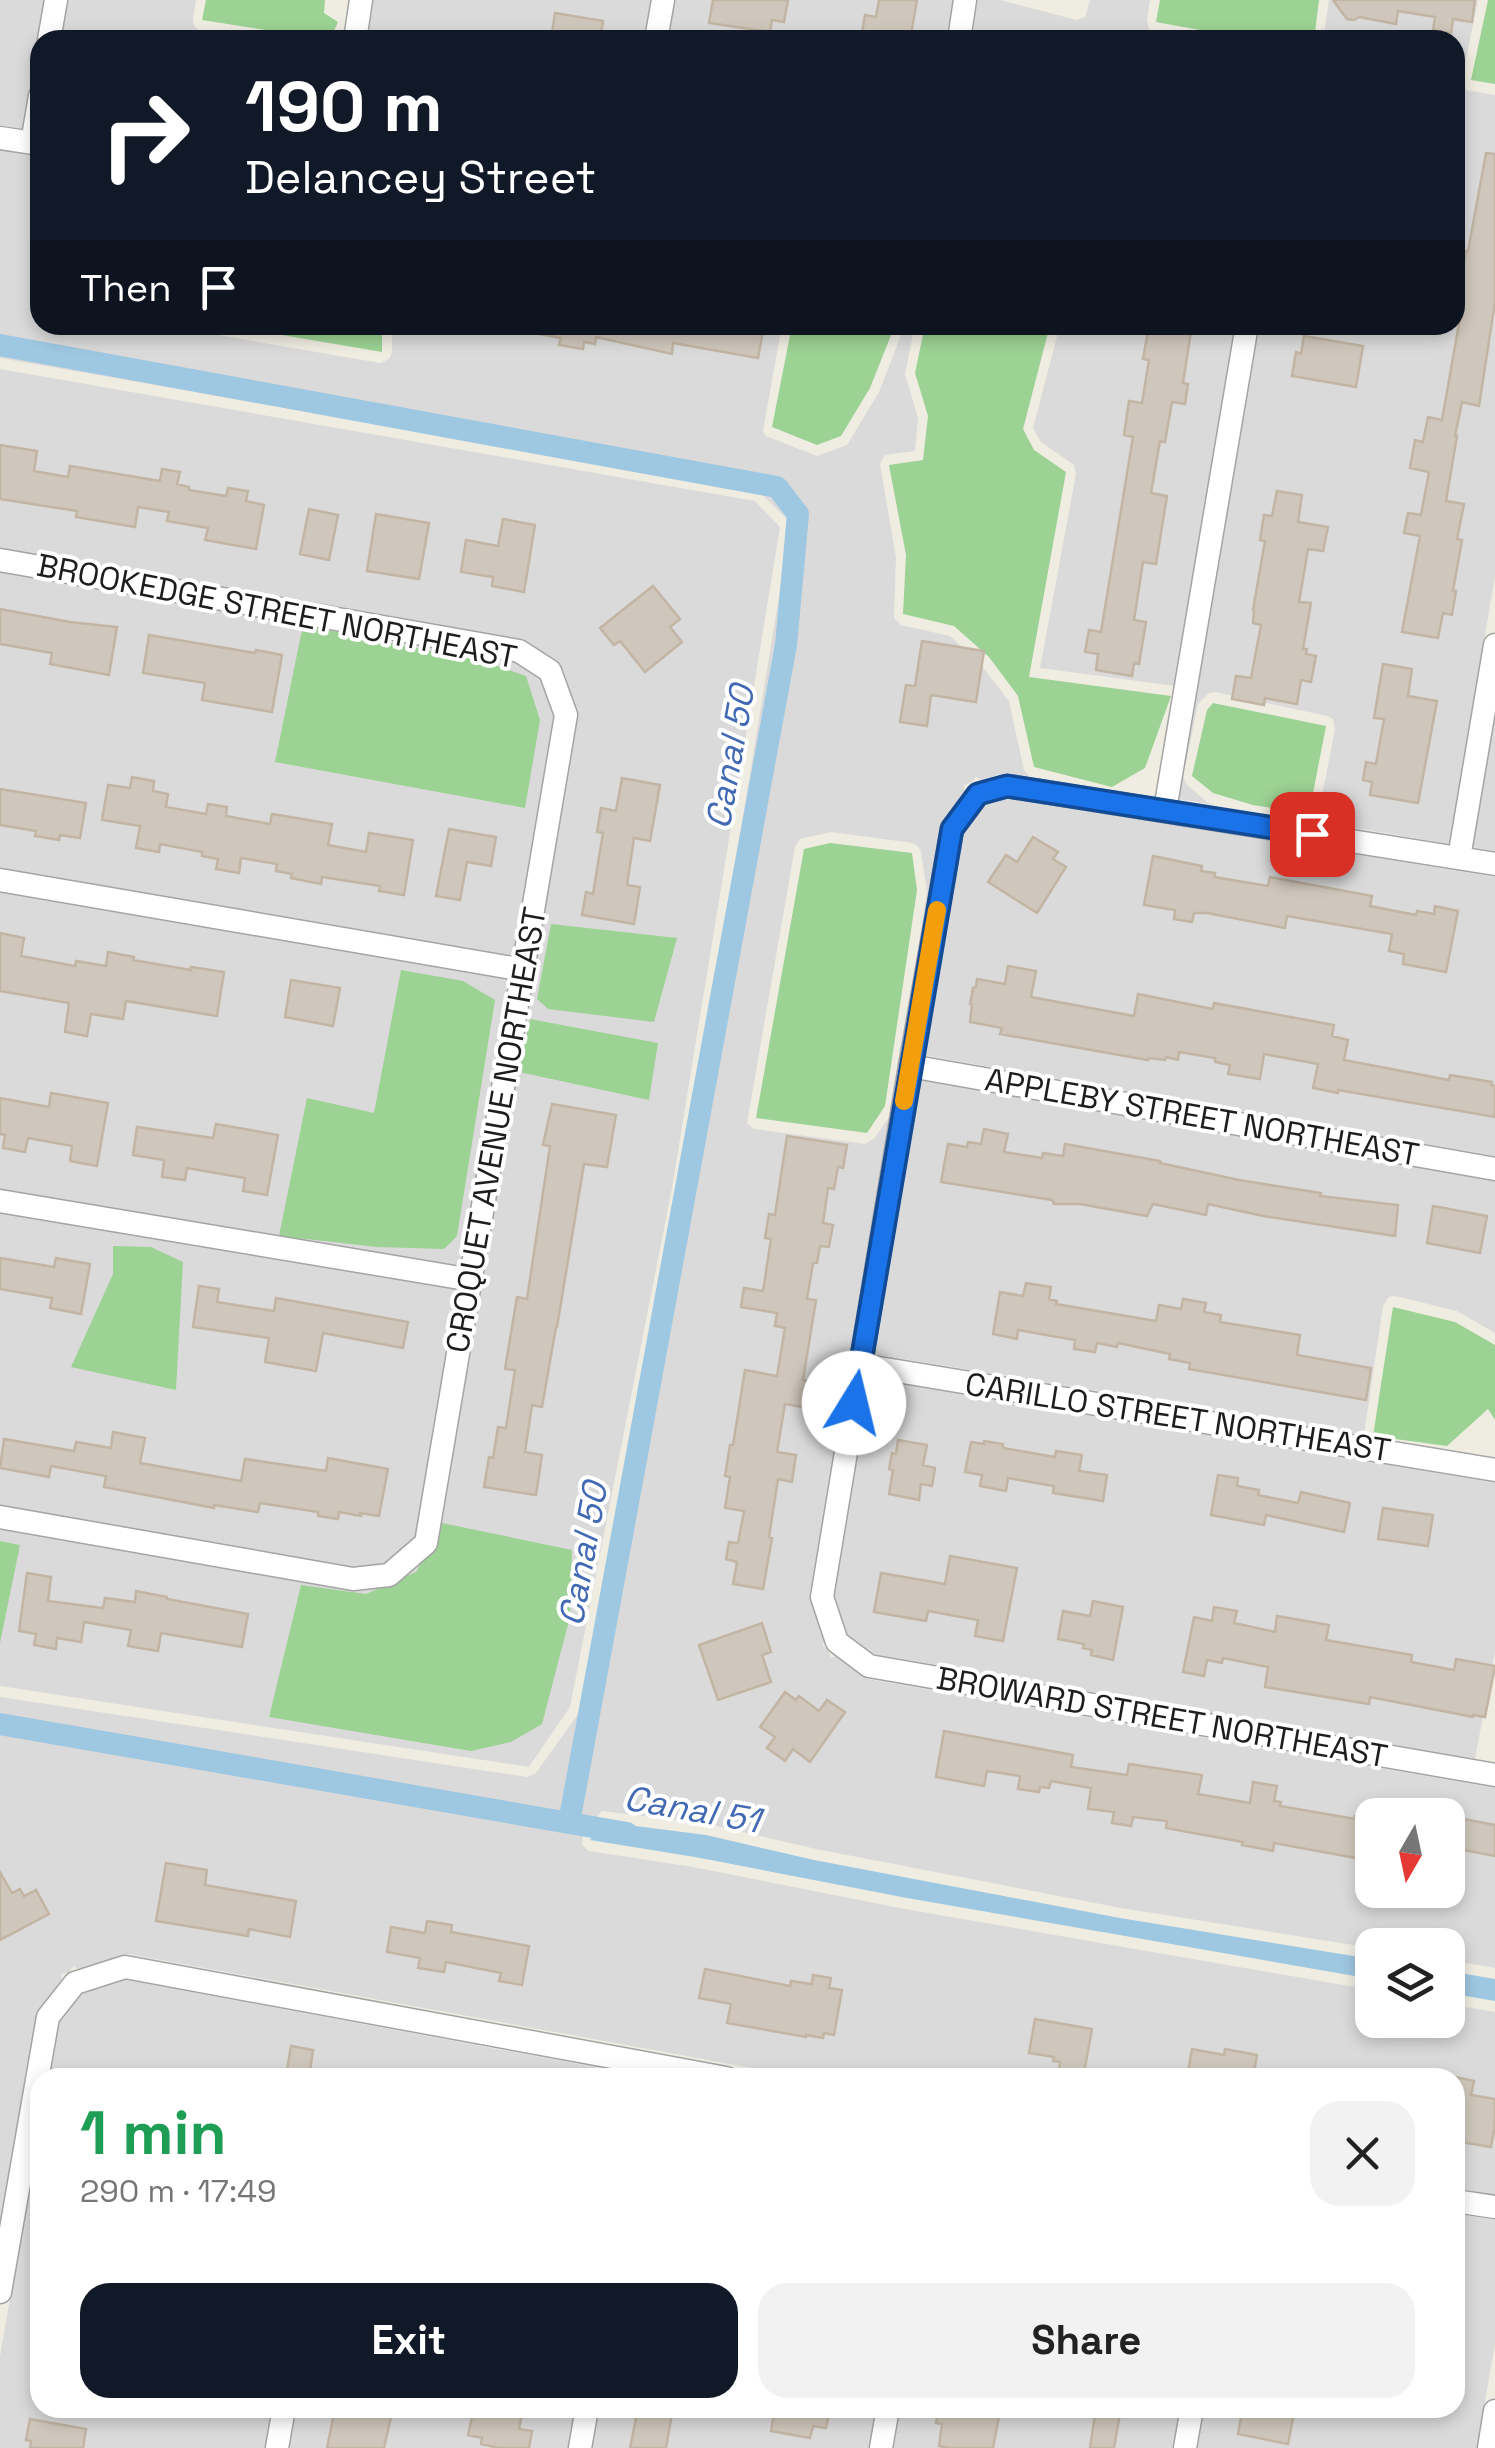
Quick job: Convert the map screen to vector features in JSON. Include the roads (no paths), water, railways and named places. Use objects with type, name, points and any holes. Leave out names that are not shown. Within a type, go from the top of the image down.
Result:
[{"type":"street","points":[[52,30],[56,0]]},
{"type":"street","points":[[356,30],[361,0]]},
{"type":"street","points":[[658,30],[663,0]]},
{"type":"street","points":[[961,30],[966,0]]},
{"type":"street","points":[[0,138],[30,143]]},
{"type":"street","points":[[1166,810],[1245,335]]},
{"type":"street","name":"BROOKEDGE STREET NORTHEAST","points":[[0,560],[519,651],[550,671]]},
{"type":"street","points":[[1459,858],[1495,644]]},
{"type":"street","name":"CROQUET AVENUE NORTHEAST","points":[[0,1517],[353,1579],[389,1575],[426,1543],[566,715],[550,671]]},
{"type":"street","points":[[861,1364],[952,829],[978,794],[1007,786],[1495,864]]},
{"type":"street","points":[[0,880],[524,970]]},
{"type":"street","name":"APPLEBY STREET NORTHEAST","points":[[910,1066],[1495,1168]]},
{"type":"street","points":[[0,1200],[472,1280]]},
{"type":"street","name":"CARILLO STREET NORTHEAST","points":[[861,1364],[1495,1470]]},
{"type":"street","name":"BROWARD STREET NORTHEAST","points":[[861,1364],[822,1596],[838,1642],[869,1666],[1495,1775]]},
{"type":"street","points":[[38,2068],[48,2018],[75,1983],[125,1967],[633,2068]]},
{"type":"street","points":[[0,2292],[4,2247],[30,2112]]},
{"type":"street","points":[[1465,2202],[1495,2207]]},
{"type":"street","points":[[1489,2448],[1495,2411]]},
{"type":"street","points":[[277,2448],[282,2418]]},
{"type":"street","points":[[580,2448],[585,2418]]},
{"type":"street","points":[[882,2448],[886,2418]]},
{"type":"street","points":[[1185,2448],[1190,2418]]},
{"type":"water","points":[[604,1822],[706,1835],[814,1860],[1120,1918],[1355,1956],[1355,1976],[695,1857],[590,1840]]},
{"type":"water","points":[[1465,1974],[1495,1979],[1495,2001],[1465,1996]]},
{"type":"waterway","name":"Canal 50","points":[[0,345],[777,487],[798,514],[786,645],[569,1823]]},
{"type":"waterway","name":"Canal 51","points":[[0,1724],[627,1833]]}]
